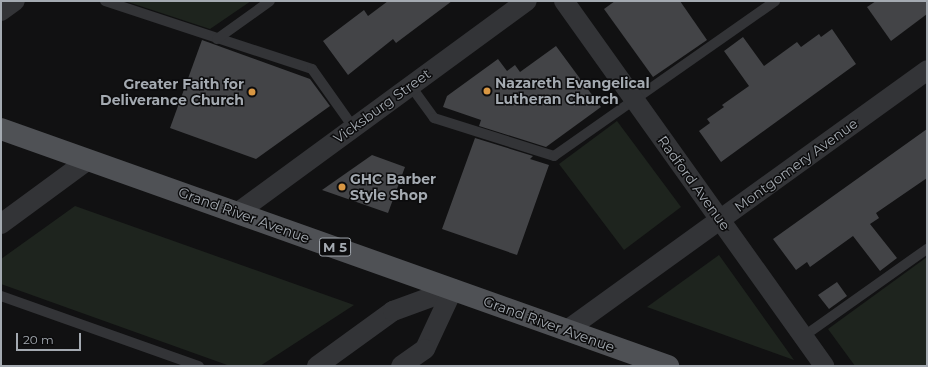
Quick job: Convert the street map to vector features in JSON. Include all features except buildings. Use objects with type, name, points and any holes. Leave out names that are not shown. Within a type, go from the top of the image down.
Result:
[{"type":"main road","name":"Grand River Avenue","points":[[1,129],[668,366]]},
{"type":"street","name":"Vicksburg Street","points":[[237,213],[410,85],[527,1]]},
{"type":"street","name":"Radford Avenue","points":[[564,1],[824,366]]},
{"type":"street","name":"Montgomery Avenue","points":[[567,330],[927,70]]},
{"type":"street","points":[[1,224],[88,160]]},
{"type":"street","points":[[317,366],[393,311],[453,289]]},
{"type":"street","points":[[401,366],[425,349],[453,289]]},
{"type":"lane","points":[[105,1],[312,69],[353,127]]},
{"type":"lane","points":[[217,39],[270,1]]},
{"type":"lane","points":[[410,85],[434,118],[554,156],[775,1]]},
{"type":"lane","points":[[804,336],[927,249]]},
{"type":"lane","points":[[1,296],[199,366]]},
{"type":"shaded area","points":[[125,1],[251,1],[210,29]]},
{"type":"shaded area","points":[[617,121],[681,207],[624,250],[559,164]]},
{"type":"shaded area","points":[[75,206],[354,305],[260,366],[230,366],[1,284],[1,259]]},
{"type":"shaded area","points":[[719,255],[794,360],[647,307]]},
{"type":"shaded area","points":[[927,257],[927,366],[855,366],[828,329]]},
{"type":"place","name":"Nazareth Evangelical Lutheran Church","points":[[487,91]]},
{"type":"place","name":"Greater Faith for Deliverance Church","points":[[252,92]]},
{"type":"place","name":"GHC Barber Style Shop","points":[[342,187]]}]
